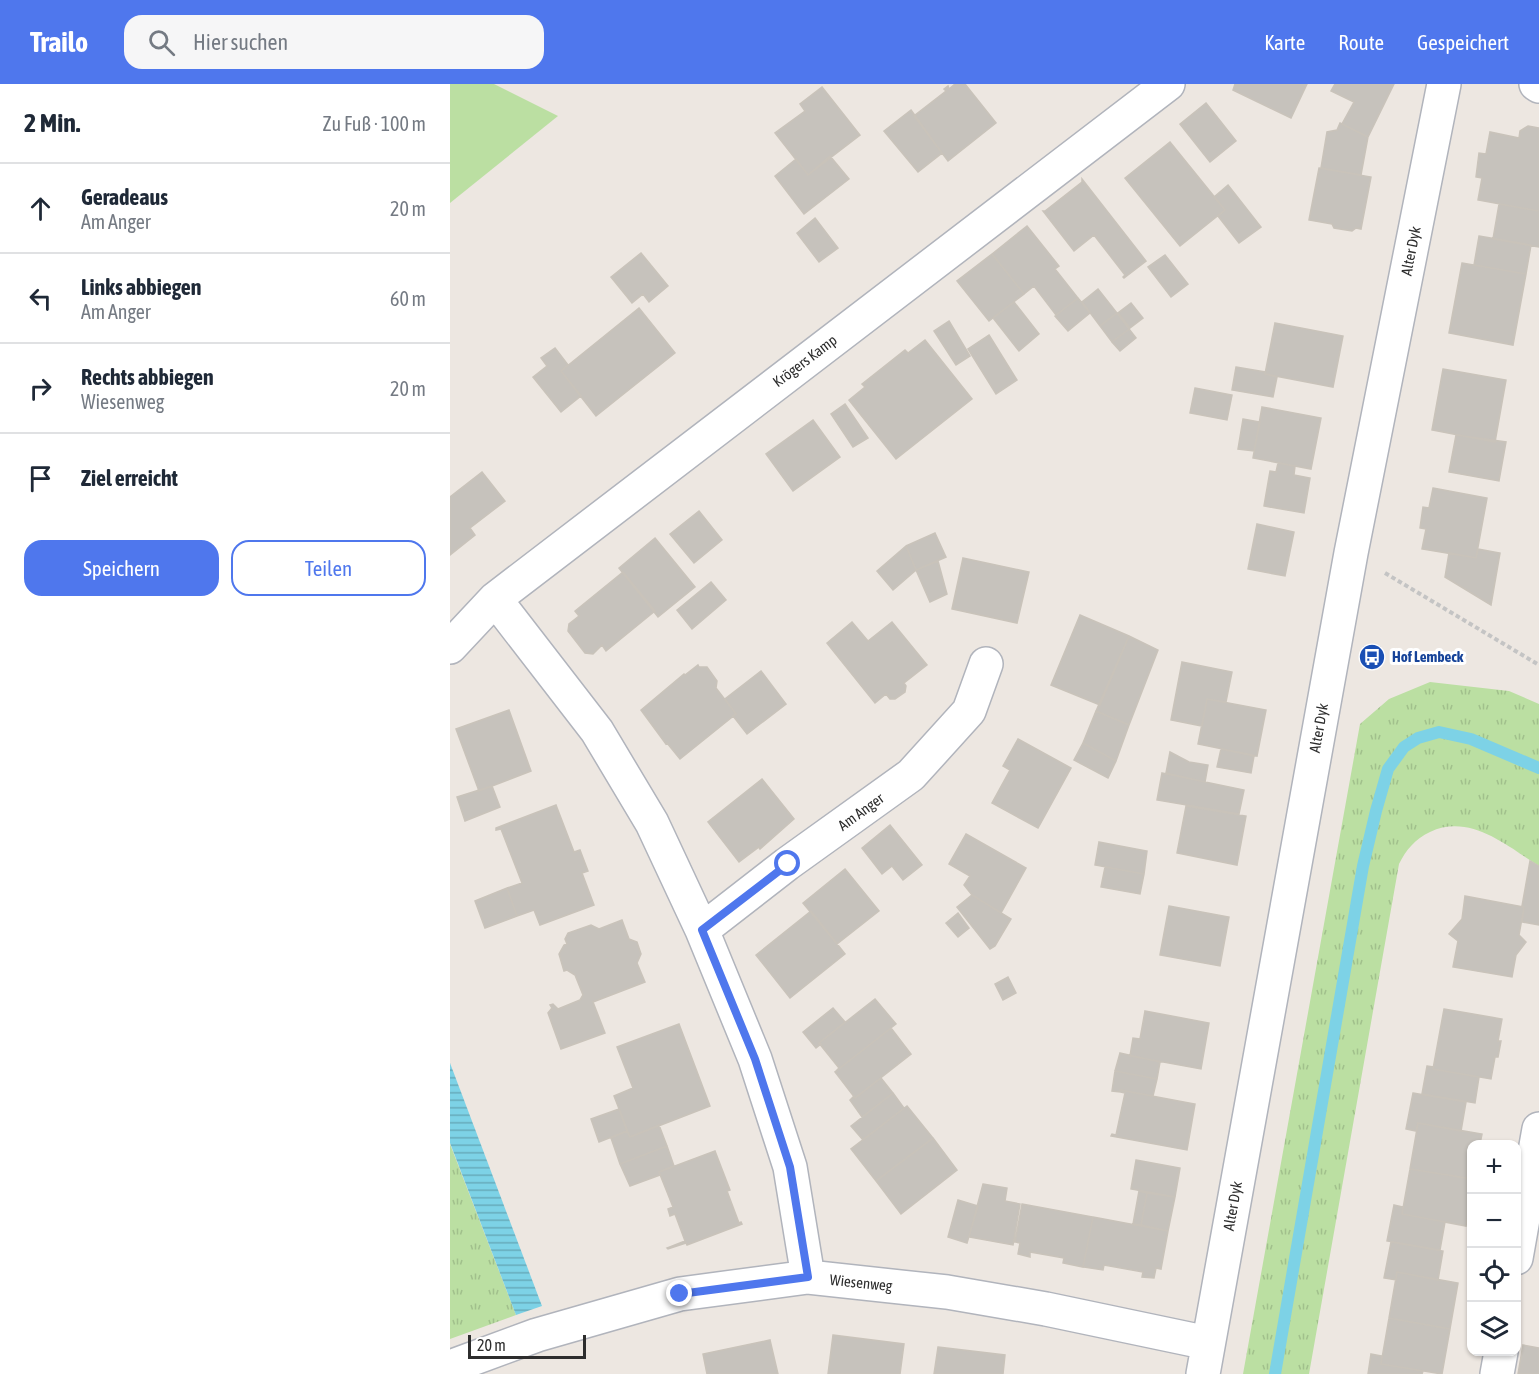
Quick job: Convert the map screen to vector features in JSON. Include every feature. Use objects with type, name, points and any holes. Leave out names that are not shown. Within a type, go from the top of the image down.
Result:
[{"type":"street","name":"Krögers Kamp","points":[[450,647],[495,599],[1168,84]]},
{"type":"street","name":"Alter Dyk","points":[[1206,1358],[1351,553],[1444,84]]},
{"type":"street","points":[[495,599],[597,731],[652,823],[702,930],[755,1059],[790,1167],[808,1277]]},
{"type":"street","name":"Am Anger","points":[[702,930],[911,775],[969,711],[986,664]]},
{"type":"street","points":[[1518,1248],[1539,1130]]},
{"type":"street","name":"Wiesenweg","points":[[450,1367],[537,1335],[680,1294],[808,1277],[947,1292],[1046,1309],[1206,1358]]},
{"type":"street","points":[[1497,1374],[1500,1356]]},
{"type":"path","points":[[1351,553],[1539,665]]},
{"type":"green space","points":[[450,84],[494,84],[558,116],[450,203]]},
{"type":"green space","points":[[1430,682],[1509,691],[1539,704],[1539,866],[1488,834],[1459,826],[1445,827],[1420,838],[1412,845],[1399,864],[1309,1374],[1243,1374],[1360,724],[1389,699]]},
{"type":"green space","points":[[450,1144],[516,1315],[450,1339]]},
{"type":"water","points":[[450,1063],[542,1306],[516,1315],[450,1143]]},
{"type":"building","points":[[955,84],[965,84],[996,123],[948,161],[914,116],[946,91],[944,89],[948,86],[949,89]]},
{"type":"building","points":[[1235,84],[1307,84],[1291,118],[1233,90]]},
{"type":"building","points":[[1335,84],[1394,84],[1368,137],[1342,124],[1354,102],[1331,91]]},
{"type":"building","points":[[822,87],[860,135],[808,175],[775,133],[805,111],[800,104]]},
{"type":"building","points":[[1206,103],[1236,141],[1210,162],[1180,124]]},
{"type":"building","points":[[911,110],[942,153],[918,172],[884,131]]},
{"type":"building","points":[[1340,123],[1368,137],[1361,175],[1321,168],[1327,132],[1337,130]]},
{"type":"building","points":[[1528,126],[1539,128],[1539,211],[1478,200],[1482,178],[1476,177],[1479,153],[1486,154],[1490,132],[1519,138],[1520,131]]},
{"type":"building","points":[[1170,142],[1225,210],[1180,246],[1125,178]]},
{"type":"building","points":[[830,156],[849,179],[804,214],[775,176],[796,159],[808,175]]},
{"type":"building","points":[[1319,168],[1371,177],[1361,229],[1356,228],[1352,231],[1334,228],[1332,224],[1309,220]]},
{"type":"building","points":[[1082,179],[1146,261],[1124,278],[1125,275],[1094,235],[1074,251],[1043,211],[1082,182]]},
{"type":"building","points":[[1228,185],[1261,227],[1239,243],[1218,216],[1225,210],[1214,197]]},
{"type":"building","points":[[1499,204],[1539,211],[1539,247],[1493,239]]},
{"type":"building","points":[[815,218],[838,248],[819,262],[797,233]]},
{"type":"building","points":[[1027,226],[1059,266],[1055,269],[1078,298],[1056,315],[1034,286],[1024,294],[992,254]]},
{"type":"building","points":[[1479,236],[1531,245],[1526,274],[1474,265]]},
{"type":"building","points":[[641,253],[668,286],[649,302],[643,294],[632,303],[611,277]]},
{"type":"building","points":[[992,254],[1024,294],[989,321],[957,281]]},
{"type":"building","points":[[1165,255],[1188,284],[1171,297],[1148,267]]},
{"type":"building","points":[[1462,263],[1526,274],[1513,345],[1449,333]]},
{"type":"building","points":[[1098,289],[1117,313],[1100,326],[1082,302]]},
{"type":"building","points":[[1078,298],[1090,313],[1068,331],[1055,316]]},
{"type":"building","points":[[1014,302],[1039,334],[1019,351],[993,318]]},
{"type":"building","points":[[1131,303],[1143,318],[1130,328],[1118,313]]},
{"type":"building","points":[[639,308],[675,353],[596,416],[561,371]]},
{"type":"building","points":[[1117,313],[1129,329],[1112,342],[1100,326]]},
{"type":"building","points":[[949,321],[970,356],[956,365],[934,331]]},
{"type":"building","points":[[1275,323],[1343,336],[1333,387],[1265,374]]},
{"type":"building","points":[[1129,329],[1136,338],[1120,351],[1112,342]]},
{"type":"building","points":[[989,335],[1017,380],[996,394],[968,349]]},
{"type":"building","points":[[925,340],[972,399],[896,459],[849,400],[865,387],[862,384],[905,350],[908,353]]},
{"type":"building","points":[[555,348],[568,365],[561,371],[581,396],[561,412],[533,377],[547,366],[541,358]]},
{"type":"building","points":[[1236,367],[1265,372],[1265,374],[1277,377],[1273,397],[1232,390]]},
{"type":"building","points":[[1443,369],[1506,380],[1495,442],[1432,430]]},
{"type":"building","points":[[1195,388],[1232,395],[1227,420],[1190,413]]},
{"type":"building","points":[[845,404],[868,438],[853,447],[831,414]]},
{"type":"building","points":[[1262,407],[1321,418],[1311,469],[1253,458]]},
{"type":"building","points":[[1243,419],[1260,422],[1254,451],[1238,449]]},
{"type":"building","points":[[813,420],[840,457],[793,491],[766,454]]},
{"type":"building","points":[[1456,435],[1506,442],[1499,481],[1449,472]]},
{"type":"building","points":[[1278,463],[1295,466],[1294,475],[1310,478],[1304,513],[1264,506],[1270,471],[1276,472]]},
{"type":"building","points":[[482,472],[505,501],[470,528],[475,535],[450,555],[450,497]]},
{"type":"building","points":[[1433,488],[1487,498],[1476,558],[1422,549],[1426,529],[1420,528],[1423,507],[1429,508]]},
{"type":"building","points":[[699,511],[722,540],[694,563],[670,534]]},
{"type":"building","points":[[1257,524],[1294,532],[1285,576],[1248,569]]},
{"type":"building","points":[[935,533],[946,557],[916,570],[906,546]]},
{"type":"building","points":[[655,538],[695,587],[658,617],[619,568]]},
{"type":"building","points":[[906,546],[916,570],[893,590],[877,571]]},
{"type":"building","points":[[1478,549],[1500,553],[1491,605],[1445,577],[1449,553],[1476,558]]},
{"type":"building","points":[[963,558],[1029,572],[1017,623],[952,609]]},
{"type":"building","points":[[938,561],[947,594],[930,602],[916,570]]},
{"type":"building","points":[[623,572],[655,611],[606,651],[602,645],[593,654],[585,653],[568,631],[569,624],[579,616],[575,611]]},
{"type":"building","points":[[711,582],[726,600],[692,629],[677,610]]},
{"type":"building","points":[[1080,615],[1129,636],[1100,705],[1051,685]]},
{"type":"building","points":[[852,622],[868,641],[892,622],[927,665],[904,683],[905,692],[895,699],[890,699],[886,694],[875,703],[827,643]]},
{"type":"building","points":[[1129,636],[1158,650],[1129,725],[1096,711]]},
{"type":"building","points":[[1182,662],[1232,672],[1226,702],[1207,699],[1202,726],[1171,720]]},
{"type":"building","points":[[698,665],[707,667],[717,681],[716,688],[736,714],[680,759],[641,710]]},
{"type":"building","points":[[761,671],[786,704],[747,734],[733,716],[736,714],[725,699]]},
{"type":"building","points":[[1207,699],[1266,710],[1257,756],[1198,744]]},
{"type":"building","points":[[509,710],[531,771],[479,791],[456,729]]},
{"type":"building","points":[[1096,711],[1129,725],[1116,761],[1083,743]]},
{"type":"building","points":[[1018,739],[1071,768],[1038,828],[992,803],[1010,770],[1003,766]]},
{"type":"building","points":[[1083,743],[1116,761],[1108,778],[1074,760]]},
{"type":"building","points":[[1221,749],[1254,756],[1251,773],[1217,767]]},
{"type":"building","points":[[1170,752],[1189,762],[1208,765],[1205,782],[1166,773]]},
{"type":"building","points":[[1162,773],[1244,790],[1239,814],[1157,800]]},
{"type":"building","points":[[762,779],[794,819],[760,849],[759,847],[739,862],[708,822]]},
{"type":"building","points":[[492,786],[500,807],[465,821],[457,797]]},
{"type":"building","points":[[556,805],[574,852],[580,850],[588,871],[582,873],[594,905],[540,925],[534,910],[517,916],[507,888],[522,883],[501,829],[496,830],[496,828]]},
{"type":"building","points":[[1186,806],[1246,816],[1237,865],[1177,853]]},
{"type":"building","points":[[890,825],[922,865],[903,880],[892,866],[882,874],[862,848]]},
{"type":"building","points":[[966,834],[1026,868],[1001,913],[972,895],[964,885],[970,876],[949,864]]},
{"type":"building","points":[[1099,842],[1147,851],[1144,874],[1095,865]]},
{"type":"building","points":[[1530,861],[1539,866],[1539,925],[1522,922],[1524,907],[1522,906]]},
{"type":"building","points":[[1105,867],[1144,874],[1140,894],[1101,887]]},
{"type":"building","points":[[845,869],[879,911],[837,944],[803,903]]},
{"type":"building","points":[[507,888],[517,916],[485,928],[475,901]]},
{"type":"building","points":[[972,895],[1011,919],[995,946],[990,949],[957,907]]},
{"type":"building","points":[[1465,896],[1524,907],[1519,935],[1526,942],[1516,955],[1512,977],[1453,967],[1458,941],[1449,934],[1462,919]]},
{"type":"building","points":[[1169,906],[1229,917],[1220,966],[1160,955]]},
{"type":"building","points":[[811,911],[845,954],[790,998],[756,955]]},
{"type":"building","points":[[958,913],[969,928],[958,937],[946,923]]},
{"type":"building","points":[[622,920],[629,939],[637,942],[641,954],[637,963],[645,982],[593,1002],[605,1033],[561,1049],[548,1013],[552,1008],[550,1005],[553,1004],[558,1009],[580,1000],[583,995],[575,975],[567,970],[564,971],[559,954],[567,944],[565,939],[568,933],[591,925],[599,929]]},
{"type":"building","points":[[1008,977],[1016,993],[1003,1000],[995,984]]},
{"type":"building","points":[[875,999],[896,1024],[835,1072],[839,1068],[819,1043]]},
{"type":"building","points":[[833,1008],[845,1022],[816,1048],[803,1032]]},
{"type":"building","points":[[1444,1009],[1502,1019],[1498,1041],[1501,1041],[1491,1079],[1433,1069]]},
{"type":"building","points":[[1145,1011],[1209,1023],[1201,1069],[1130,1056],[1133,1038],[1140,1039]]},
{"type":"building","points":[[679,1024],[710,1106],[630,1137],[614,1096],[633,1088],[617,1047]]},
{"type":"building","points":[[891,1028],[911,1054],[855,1098],[835,1072]]},
{"type":"building","points":[[1120,1053],[1160,1062],[1157,1079],[1115,1071]]},
{"type":"building","points":[[1427,1066],[1479,1077],[1475,1103],[1422,1094]]},
{"type":"building","points":[[1115,1071],[1157,1079],[1153,1096],[1120,1090],[1120,1092],[1112,1091]]},
{"type":"building","points":[[881,1078],[893,1093],[862,1117],[850,1100]]},
{"type":"building","points":[[1120,1090],[1195,1104],[1187,1150],[1111,1136],[1116,1135],[1125,1093]]},
{"type":"building","points":[[893,1093],[904,1108],[863,1140],[851,1126]]},
{"type":"building","points":[[1413,1093],[1466,1102],[1461,1131],[1418,1123],[1416,1131],[1406,1129]]},
{"type":"building","points":[[907,1106],[933,1138],[876,1181],[851,1149]]},
{"type":"building","points":[[619,1109],[627,1131],[599,1142],[591,1119]]},
{"type":"building","points":[[1418,1123],[1482,1134],[1481,1140],[1467,1140],[1467,1178],[1410,1169]]},
{"type":"building","points":[[659,1125],[667,1146],[620,1164],[611,1138],[627,1131],[630,1137]]},
{"type":"building","points":[[933,1138],[957,1170],[901,1214],[876,1181]]},
{"type":"building","points":[[667,1146],[674,1166],[659,1172],[660,1175],[630,1186],[620,1164]]},
{"type":"building","points":[[715,1151],[730,1190],[727,1191],[739,1223],[742,1224],[687,1245],[686,1243],[668,1249],[685,1241],[675,1214],[670,1216],[668,1209],[673,1207],[659,1172]]},
{"type":"building","points":[[1136,1160],[1180,1168],[1175,1197],[1131,1189]]},
{"type":"building","points":[[1410,1169],[1467,1178],[1466,1226],[1402,1214]]},
{"type":"building","points":[[983,1184],[1007,1188],[1005,1201],[1020,1204],[1013,1245],[969,1237]]},
{"type":"building","points":[[1139,1191],[1147,1193],[1141,1225],[1133,1224]]},
{"type":"building","points":[[1147,1193],[1175,1197],[1168,1231],[1141,1225]]},
{"type":"building","points":[[958,1200],[978,1206],[967,1243],[948,1237]]},
{"type":"building","points":[[1022,1204],[1093,1217],[1083,1267],[1063,1263],[1064,1258],[1030,1252],[1030,1257],[1018,1254],[1020,1243],[1015,1242]]},
{"type":"building","points":[[1394,1205],[1403,1207],[1402,1214],[1445,1222],[1440,1250],[1387,1241]]},
{"type":"building","points":[[1093,1217],[1168,1231],[1161,1269],[1156,1268],[1154,1278],[1142,1277],[1143,1272],[1104,1265],[1103,1270],[1083,1267]]},
{"type":"building","points":[[1391,1242],[1443,1251],[1438,1280],[1397,1272],[1396,1280],[1384,1278]]},
{"type":"building","points":[[1397,1272],[1458,1283],[1450,1329],[1389,1318]]},
{"type":"building","points":[[1389,1318],[1450,1329],[1442,1374],[1381,1364]]},
{"type":"building","points":[[833,1335],[904,1344],[900,1374],[828,1374]]},
{"type":"building","points":[[770,1340],[778,1374],[707,1374],[703,1354]]},
{"type":"building","points":[[1523,1345],[1539,1348],[1539,1374],[1518,1374]]},
{"type":"building","points":[[938,1347],[1005,1355],[1003,1374],[934,1374]]},
{"type":"building","points":[[1371,1354],[1382,1356],[1381,1364],[1423,1371],[1422,1374],[1368,1374]]},
{"type":"waterway","points":[[1275,1374],[1363,866],[1388,769],[1404,747],[1418,738],[1439,732],[1471,739],[1539,768]]},
{"type":"place","name":"Hof Lembeck","points":[[1372,657]]},
{"type":"route","points":[[680,1294],[808,1277],[790,1167],[755,1059],[702,930],[788,864]]}]
